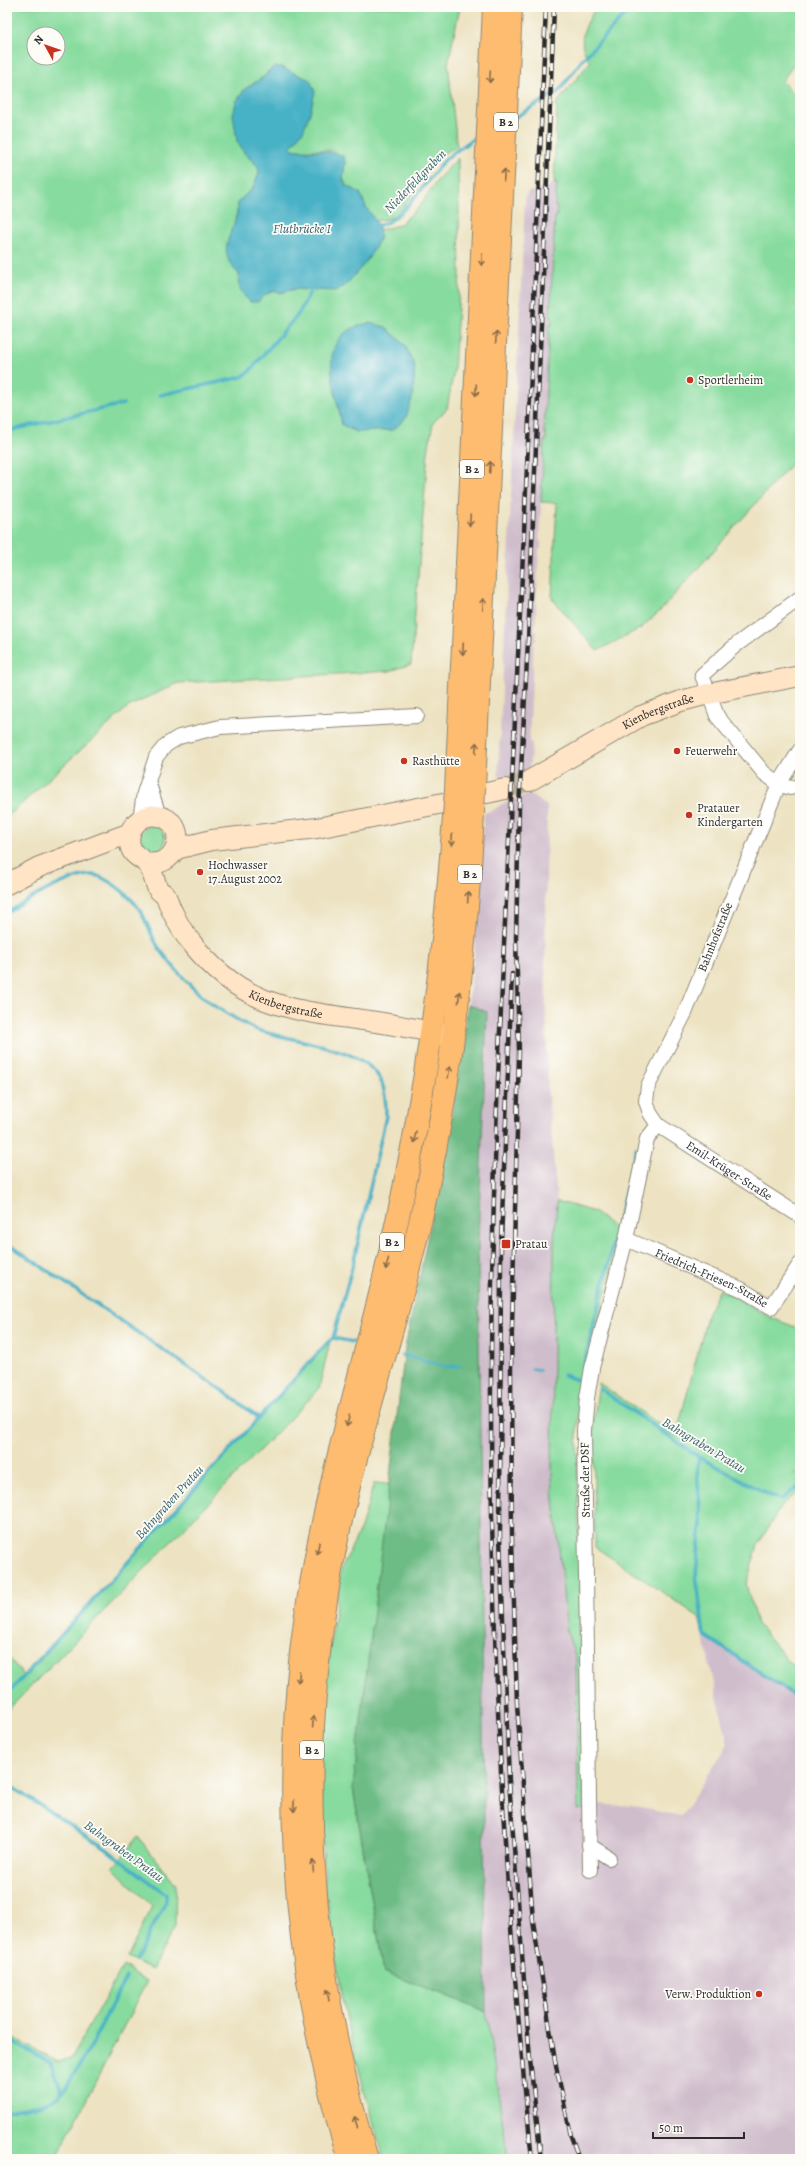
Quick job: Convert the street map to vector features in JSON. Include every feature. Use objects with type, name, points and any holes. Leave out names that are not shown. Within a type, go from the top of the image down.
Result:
[{"type":"main road","name":"B 2","points":[[368,2159],[341,2061],[318,1927],[311,1804],[315,1695],[320,1645],[334,1554],[350,1483],[425,1200],[443,1109],[455,1035],[467,916],[470,799],[501,34],[494,7]]},
{"type":"main road","name":"B 2","points":[[501,34],[511,7]]},
{"type":"main road","name":"B 2","points":[[349,2159],[325,2069],[314,2015],[301,1928],[294,1831],[294,1766],[298,1689],[309,1601],[325,1512],[402,1197],[422,1098],[442,955],[470,799]]},
{"type":"street","points":[[800,598],[752,632],[709,667],[702,675],[716,716],[764,773],[779,784],[790,788],[800,786]]},
{"type":"street","name":"Kienbergstraße","points":[[529,782],[641,716],[681,701],[708,694],[800,676]]},
{"type":"street","name":"Kienbergstraße","points":[[163,858],[138,858],[147,829],[148,784],[151,770],[161,750],[178,738],[200,731],[258,724],[417,716]]},
{"type":"street","name":"Bahnhofstraße","points":[[658,1125],[650,1113],[646,1101],[648,1086],[685,1013],[779,784],[800,750]]},
{"type":"street","name":"Kienbergstraße","points":[[147,829],[144,792],[148,784]]},
{"type":"street","points":[[163,858],[201,842],[238,835],[317,828],[470,799]]},
{"type":"street","points":[[7,884],[39,866],[147,829],[196,831],[238,835]]},
{"type":"street","name":"Kienbergstraße","points":[[147,829],[178,838],[163,858],[168,888],[164,894],[181,928],[200,954],[224,976],[255,996],[294,1010],[455,1035]]},
{"type":"street","name":"Emil-Krüger-Straße","points":[[658,1125],[800,1216]]},
{"type":"street","name":"Straße der DSF","points":[[590,1870],[584,1430],[592,1368],[626,1239],[647,1139],[658,1125]]},
{"type":"street","name":"Friedrich-Friesen-Straße","points":[[626,1239],[741,1289],[771,1307],[800,1264]]},
{"type":"street","points":[[590,1845],[609,1858]]},
{"type":"shaded area","points":[[557,183],[555,207],[557,207],[557,216],[555,216],[550,316],[552,316],[552,325],[549,325],[544,432],[546,433],[546,442],[544,442],[539,540],[541,541],[541,549],[539,549],[535,631],[537,632],[536,641],[534,641],[529,742],[532,743],[529,770],[503,779],[498,775],[525,199],[528,192]]},
{"type":"shaded area","points":[[529,794],[547,806],[545,965],[548,1094],[557,1201],[554,1242],[552,1478],[567,1632],[576,1659],[578,1810],[599,1804],[641,1808],[681,1816],[728,1744],[703,1635],[800,1701],[800,2159],[508,2159],[486,2011],[478,1242],[487,1012],[468,1004],[474,957],[484,813],[492,811],[502,804]]},
{"type":"green space","points":[[7,7],[460,7],[448,63],[457,147],[445,153],[435,161],[406,203],[390,218],[375,221],[366,207],[360,193],[346,185],[343,179],[345,162],[332,150],[297,150],[289,148],[303,131],[269,70],[265,76],[245,89],[236,102],[244,153],[258,166],[259,174],[253,188],[238,202],[237,213],[227,248],[231,265],[239,274],[238,282],[258,302],[266,294],[274,291],[279,293],[295,289],[316,291],[380,237],[379,230],[399,225],[419,207],[438,179],[458,158],[460,274],[454,370],[447,409],[433,423],[428,452],[411,664],[390,671],[178,683],[128,707],[7,817]],"holes":[[[337,399],[357,432],[342,425]]]},
{"type":"green space","points":[[596,7],[800,7],[800,56],[782,81],[800,101],[800,301],[794,305],[800,311],[800,454],[659,612],[641,628],[597,651],[552,598],[557,503],[541,502],[544,441],[546,441],[546,433],[544,433],[549,325],[552,325],[552,316],[550,316],[555,216],[557,216],[557,207],[555,207],[557,183],[554,184],[557,103],[590,62],[583,47],[582,41],[585,28]]},
{"type":"green space","points":[[152,826],[161,830],[165,839],[161,848],[152,852],[143,848],[139,839],[143,830]]},
{"type":"green space","points":[[468,1004],[487,1012],[478,1242],[486,2011],[384,1972],[353,1788],[405,1348],[448,1136],[461,1059]]},
{"type":"green space","points":[[557,1201],[594,1212],[620,1232],[581,1395],[577,1431],[584,1808],[578,1810],[576,1659],[567,1632],[552,1478],[554,1242]]},
{"type":"green space","points":[[720,1289],[772,1318],[800,1329],[800,1463],[794,1476],[800,1472],[800,1491],[781,1506],[758,1545],[746,1584],[757,1624],[793,1666],[797,1699],[703,1635],[699,1617],[595,1547],[593,1425],[599,1383],[676,1436],[708,1313]]},
{"type":"green space","points":[[330,1341],[319,1389],[7,1711],[7,1655],[23,1675]]},
{"type":"green space","points":[[374,1483],[390,1484],[353,1788],[384,1972],[486,2011],[508,2159],[384,2159],[348,2026],[325,1889],[320,1769],[323,1698],[341,1569],[361,1528]]},
{"type":"green space","points":[[138,1837],[176,1885],[175,1926],[152,1970],[127,1958],[152,1906],[113,1868]]},
{"type":"green space","points":[[123,1966],[147,1981],[56,2159],[7,2159],[7,2035],[58,2062],[72,2057]]},
{"type":"water","name":"Flutbrücke I","points":[[273,67],[281,67],[310,80],[315,92],[310,113],[303,131],[290,148],[302,151],[335,153],[343,156],[345,162],[343,179],[346,185],[360,193],[366,207],[379,226],[380,237],[366,262],[345,286],[335,291],[295,289],[279,293],[274,291],[266,294],[258,302],[250,302],[240,289],[239,274],[227,256],[226,248],[237,213],[238,202],[253,188],[259,173],[258,166],[244,153],[237,141],[233,115],[236,102],[245,89],[265,76]]},
{"type":"water","points":[[369,323],[386,327],[405,345],[415,366],[413,395],[406,418],[393,430],[357,432],[342,425],[332,378],[332,363],[334,350],[340,338],[351,329]]},
{"type":"waterway","name":"Niederfeldgraben","points":[[514,118],[559,91],[583,59],[632,7]]},
{"type":"waterway","name":"Niederfeldgraben","points":[[374,225],[384,224],[393,219],[413,199],[447,158],[480,133]]},
{"type":"waterway","name":"Niederfeldgraben","points":[[160,395],[242,377],[249,372],[299,313],[312,288]]},
{"type":"waterway","name":"Niederfeldgraben","points":[[7,431],[123,404]]},
{"type":"waterway","points":[[7,913],[51,888],[65,882],[78,877],[89,875],[98,876],[116,886],[132,900],[140,910],[156,943],[166,957],[181,976],[216,1007],[255,1029],[344,1053],[361,1060],[374,1070],[382,1083],[386,1100],[386,1116],[354,1260],[333,1338]]},
{"type":"waterway","points":[[564,1375],[580,1381],[636,1148]]},
{"type":"waterway","points":[[13,1247],[223,1391],[258,1417]]},
{"type":"waterway","name":"Bahngraben Pratau","points":[[7,1695],[328,1342],[333,1338],[353,1342]]},
{"type":"waterway","name":"Bahngraben Pratau","points":[[403,1355],[446,1367],[459,1366]]},
{"type":"waterway","name":"Bahngraben Pratau","points":[[532,1369],[539,1370]]},
{"type":"waterway","name":"Bahngraben Pratau","points":[[600,1389],[699,1457],[773,1497],[782,1499],[800,1485]]},
{"type":"waterway","points":[[699,1457],[697,1470],[701,1524],[696,1574],[704,1635],[800,1699]]},
{"type":"waterway","name":"Bahngraben Pratau","points":[[7,1784],[105,1848],[166,1894],[166,1902],[135,1961]]},
{"type":"waterway","name":"Bahngraben Pratau","points":[[7,2111],[50,2102],[62,2092],[71,2080],[103,2023],[126,1977]]},
{"type":"waterway","points":[[7,2039],[51,2063],[62,2092]]},
{"type":"tunnel","points":[[505,789],[529,781]]},
{"type":"railway","points":[[532,2159],[522,2061],[506,1864],[496,1667],[491,1469],[491,1370],[497,1094],[527,477],[546,7]]},
{"type":"railway","points":[[554,7],[528,641],[519,807],[516,938],[519,1052],[511,1368],[512,1537],[517,1704],[533,1921],[555,2061],[571,2136],[579,2159]]},
{"type":"railway","points":[[512,974],[501,1242],[500,1537],[509,1781],[530,2060],[541,2159]]},
{"type":"place","name":"Sportlerheim","points":[[690,380]]},
{"type":"place","name":"Feuerwehr","points":[[677,751]]},
{"type":"place","name":"Rasthütte","points":[[404,761]]},
{"type":"place","name":"Pratauer Kindergarten","points":[[689,815]]},
{"type":"place","name":"Hochwasser 17.August 2002","points":[[200,872]]},
{"type":"place","name":"Pratau","points":[[506,1244]]},
{"type":"place","name":"Verw. Produktion","points":[[759,1994]]}]
